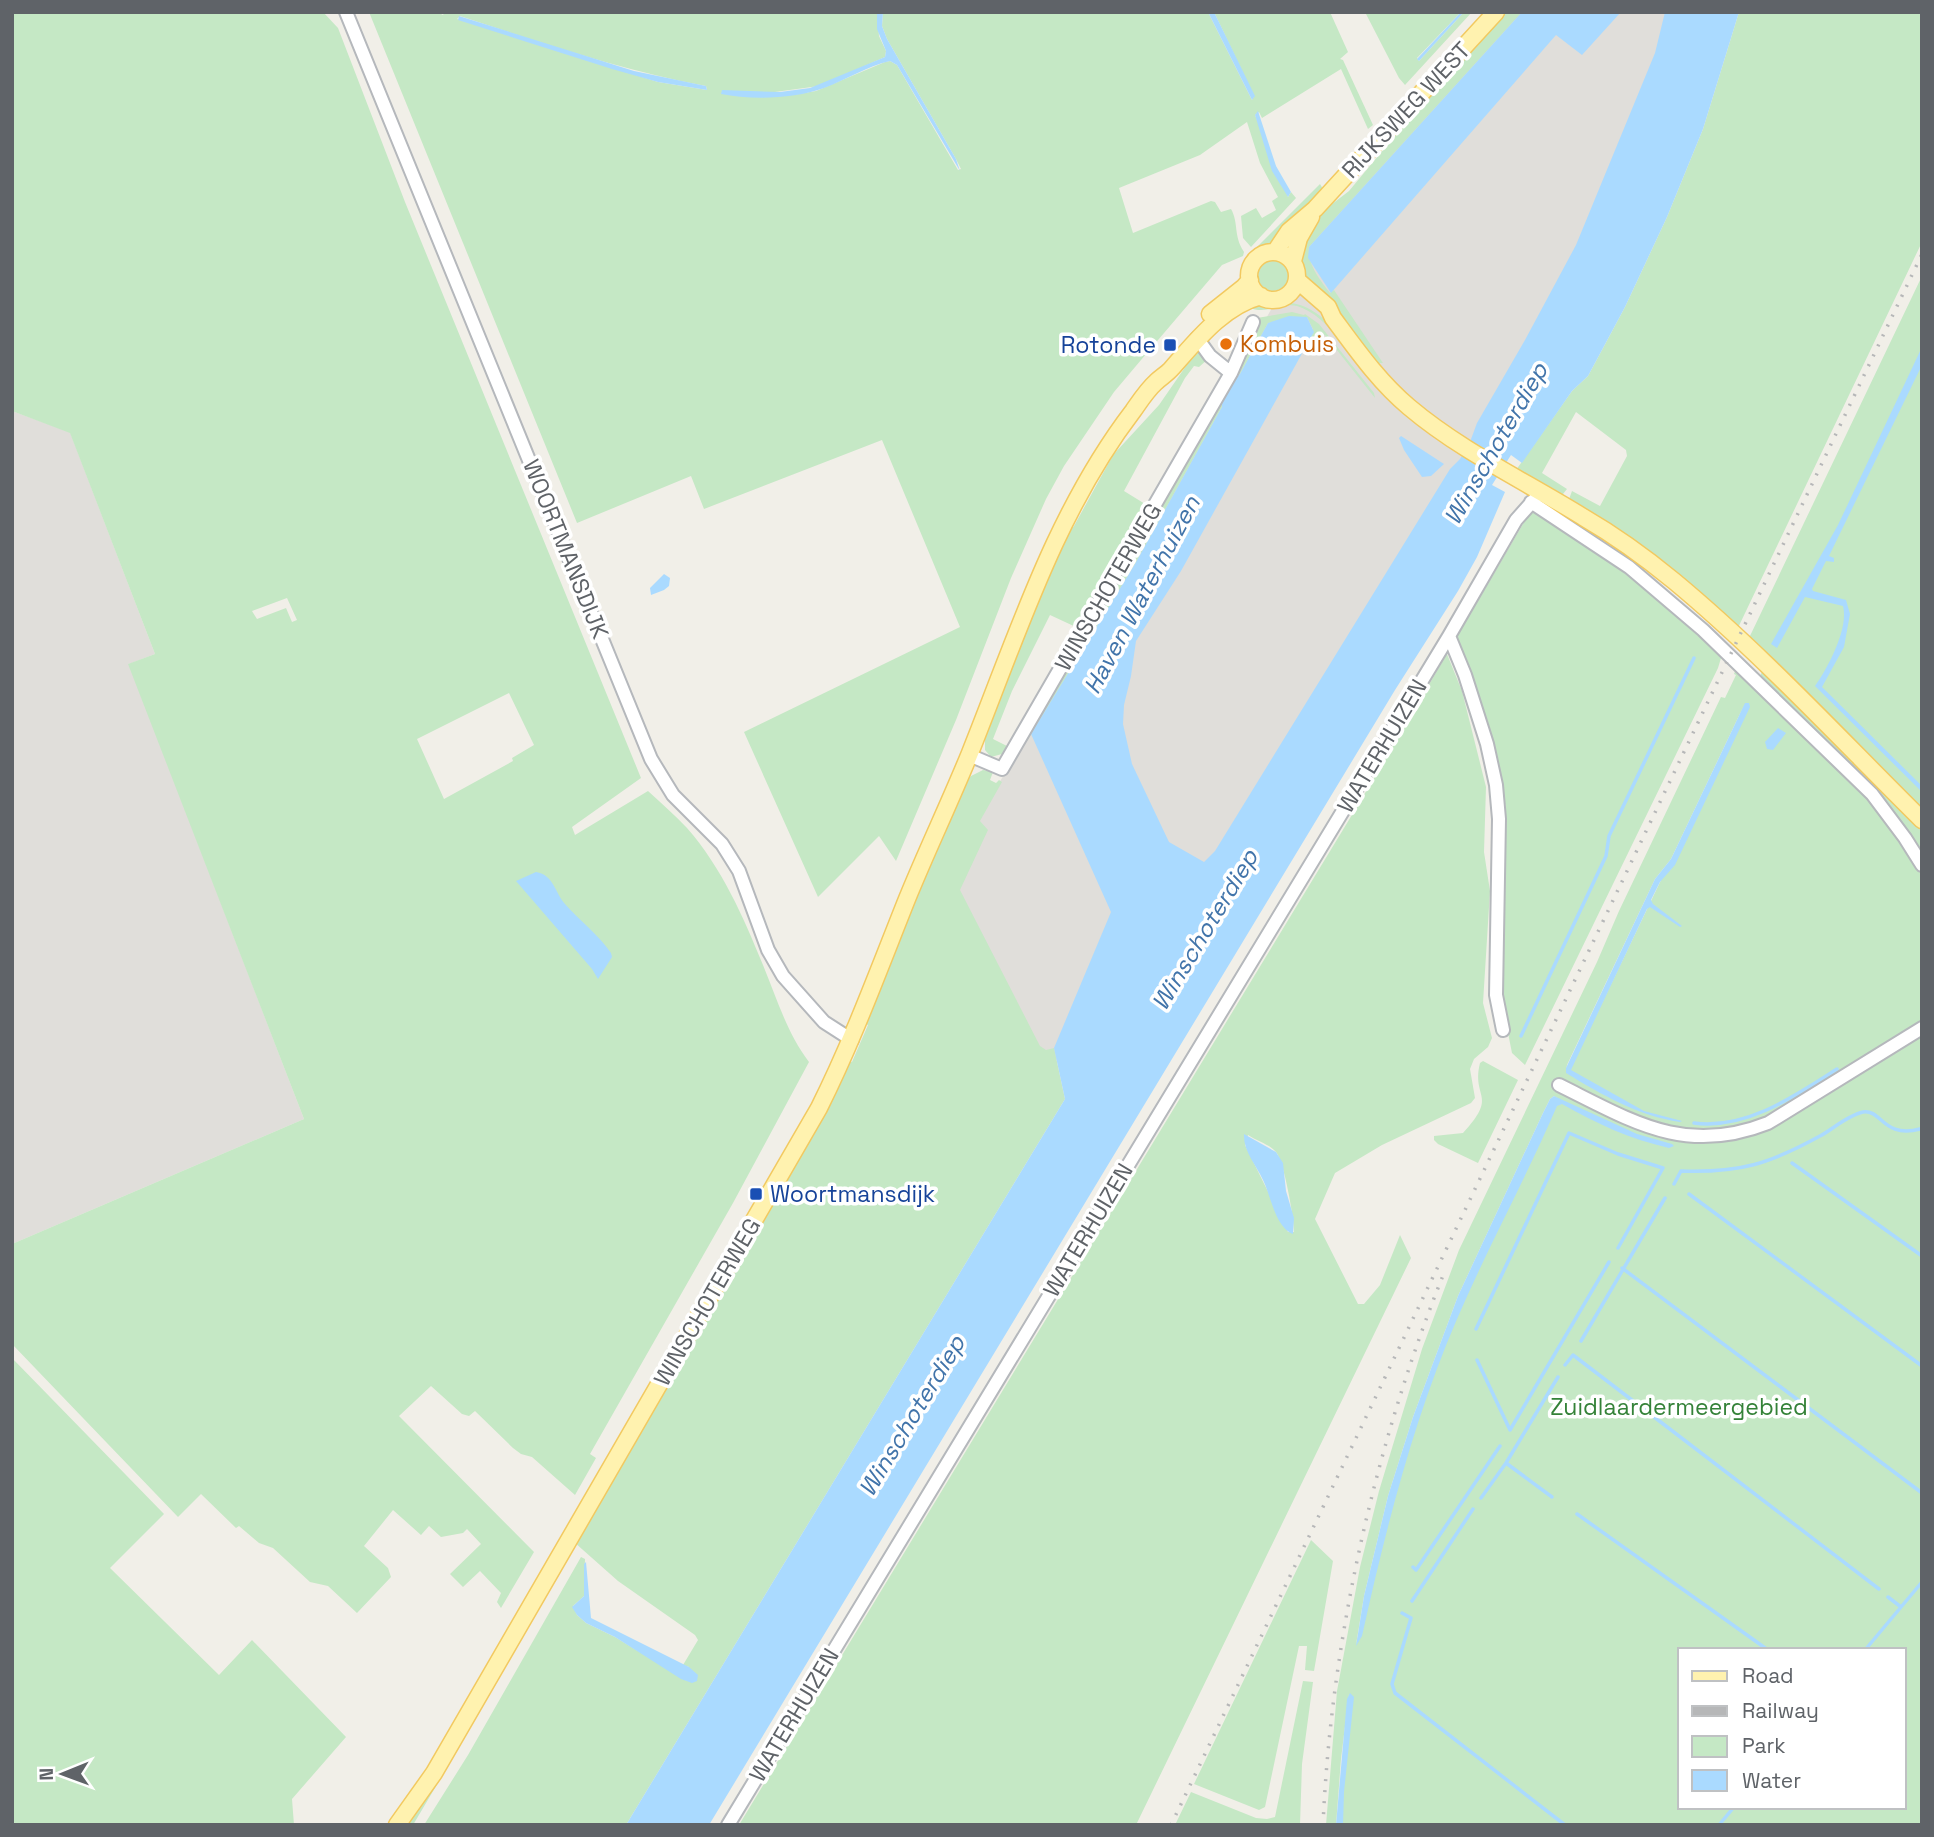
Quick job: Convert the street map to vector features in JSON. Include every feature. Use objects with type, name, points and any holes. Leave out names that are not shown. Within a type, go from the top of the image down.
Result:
[{"type":"main road","name":"RIJKSWEG WEST","points":[[1275,251],[1289,231],[1315,209],[1496,12]]},
{"type":"main road","name":"RIJKSWEG WEST","points":[[1293,261],[1300,238],[1315,209]]},
{"type":"main road","points":[[1286,297],[1297,280],[1293,261],[1275,251],[1265,253],[1251,266],[1252,288],[1261,296],[1273,300],[1286,297],[1301,300],[1334,318]]},
{"type":"main road","name":"WINSCHOTERWEG","points":[[397,1825],[434,1773],[819,1108],[852,1040],[908,896],[969,755],[1056,537],[1103,454],[1155,383],[1160,369],[1212,312],[1237,294],[1250,280]]},
{"type":"main road","points":[[1297,280],[1328,307],[1378,376],[1398,397],[1427,421],[1503,471],[1536,497],[1586,518],[1673,581],[1769,669],[1922,820]]},
{"type":"main road","name":"WINSCHOTERWEG","points":[[1155,383],[1167,374],[1198,338],[1219,319],[1243,303],[1261,296]]},
{"type":"street","name":"WOORTMANSDIJK","points":[[346,12],[651,759],[673,795],[722,844],[739,871],[768,950],[783,976],[824,1022],[852,1040]]},
{"type":"street","name":"WINSCHOTERWEG","points":[[969,755],[1002,769],[1231,373],[1253,322]]},
{"type":"street","points":[[1198,338],[1210,356],[1231,373]]},
{"type":"street","points":[[1536,497],[1629,567],[1703,630],[1872,794],[1922,865]]},
{"type":"street","name":"WATERHUIZEN","points":[[728,1825],[1449,636],[1516,520],[1536,497]]},
{"type":"street","points":[[1449,636],[1465,676],[1495,778],[1499,819],[1496,995],[1503,1030]]},
{"type":"street","points":[[1559,1085],[1654,1129],[1688,1137],[1747,1131],[1768,1123],[1922,1028]]},
{"type":"shaded area","points":[[1519,12],[1688,12],[1610,218],[1296,768],[1050,1068],[948,879],[975,823],[1124,575],[1273,306],[1287,303],[1298,294],[1304,276],[1299,260],[1307,244]]},
{"type":"shaded area","points":[[12,411],[70,432],[155,654],[129,664],[304,1119],[12,1244]]},
{"type":"green space","points":[[12,12],[323,12],[338,28],[405,202],[641,778],[572,827],[575,835],[648,791],[678,818],[711,859],[731,893],[788,1028],[809,1062],[733,1203],[590,1454],[596,1458],[575,1495],[532,1457],[513,1448],[475,1411],[469,1416],[462,1414],[431,1386],[399,1416],[534,1552],[501,1608],[497,1602],[501,1593],[480,1571],[463,1587],[450,1574],[481,1544],[467,1529],[463,1533],[441,1537],[429,1526],[421,1535],[393,1510],[364,1546],[388,1568],[391,1577],[357,1613],[328,1586],[310,1582],[273,1548],[259,1543],[239,1526],[236,1528],[201,1494],[178,1517],[12,1344],[12,1244],[304,1119],[128,664],[155,654],[70,433],[12,411]],"holes":[[[287,598],[297,620],[292,622],[286,608],[257,619],[252,611]],[[509,693],[534,745],[512,758],[513,761],[444,799],[417,739]]]},
{"type":"green space","points":[[369,12],[437,12],[443,15],[445,12],[877,12],[879,36],[886,51],[885,57],[819,86],[746,96],[792,95],[816,91],[890,61],[897,65],[958,170],[961,169],[956,159],[887,39],[882,26],[883,12],[1208,12],[1252,100],[1254,96],[1214,12],[1330,12],[1348,52],[1340,59],[1343,60],[1373,125],[1368,129],[1341,69],[1262,118],[1259,112],[1255,115],[1288,197],[1291,192],[1296,198],[1251,247],[1243,238],[1241,216],[1256,208],[1262,218],[1276,210],[1272,201],[1278,197],[1260,163],[1247,122],[1200,155],[1119,188],[1133,233],[1211,201],[1215,202],[1221,212],[1231,209],[1243,256],[1222,265],[1141,360],[1114,392],[1064,466],[1046,499],[1011,578],[956,720],[896,861],[879,836],[818,897],[744,732],[960,627],[882,440],[704,509],[691,476],[577,523]],"holes":[[[460,16],[613,64],[706,86],[707,90],[658,82],[457,19]]]},
{"type":"green space","points":[[1461,12],[1417,58],[1419,61],[1464,12],[1472,12],[1405,85],[1366,14]]},
{"type":"green space","points":[[1505,12],[1522,12],[1309,247],[1315,272],[1330,293],[1334,290],[1383,363],[1377,363],[1304,276],[1298,257],[1304,236],[1323,211],[1349,191],[1447,73]]},
{"type":"green space","points":[[1739,12],[1922,12],[1922,242],[1736,632],[1568,502],[1572,491],[1600,506],[1627,456],[1626,450],[1576,412],[1542,473],[1567,489],[1563,494],[1558,496],[1516,470],[1572,391],[1588,376],[1625,307],[1667,217],[1703,129]]},
{"type":"green space","points":[[1320,184],[1323,189],[1275,244],[1257,251],[1255,249]]},
{"type":"green space","points":[[1273,261],[1284,265],[1288,276],[1284,287],[1273,291],[1262,287],[1258,276],[1262,265]]},
{"type":"green space","name":"Zuidlaardermeergebied","points":[[1922,276],[1922,1825],[1340,1825],[1349,1694],[1336,1825],[1326,1825],[1337,1691],[1360,1567],[1379,1491],[1422,1349],[1459,1250],[1721,697],[1725,698],[1736,675],[1736,669],[1756,686],[1766,662],[1749,638]],"holes":[[[1745,703],[1671,869],[1662,878],[1568,1074],[1567,1065],[1655,879],[1671,859]],[[1554,1096],[1557,1098],[1447,1333],[1390,1504],[1356,1645],[1364,1596],[1388,1496],[1413,1417],[1458,1296],[1550,1099]]]},
{"type":"green space","points":[[1287,303],[1301,305],[1326,321],[1349,346],[1378,389],[1331,330],[1309,311],[1291,305],[1261,310],[1249,307]]},
{"type":"green space","points":[[1292,312],[1305,314],[1319,324],[1374,393],[1375,398],[1325,335],[1310,341],[1313,329],[1307,317],[1268,323],[1240,374],[1234,379],[1222,407],[1135,564],[1023,744],[1259,328],[1255,323],[1257,318]]},
{"type":"green space","points":[[1197,350],[1201,350],[1208,359],[1199,367],[1194,366],[1185,378],[1124,491],[1150,507],[1078,628],[1050,615],[1012,691],[993,739],[1007,746],[1002,754],[991,757],[985,750],[985,736],[1062,541],[1074,526],[1113,455],[1159,405]]},
{"type":"green space","points":[[1533,512],[1539,512],[1607,556],[1721,658],[1525,1065],[1512,1053],[1502,1003],[1506,808],[1495,757],[1458,645],[1458,635],[1527,517]]},
{"type":"green space","points":[[1447,654],[1462,691],[1486,787],[1484,852],[1490,891],[1483,1003],[1492,1038],[1488,1047],[1474,1059],[1470,1069],[1475,1098],[1471,1103],[1382,1145],[1335,1173],[1315,1219],[1358,1304],[1364,1304],[1380,1285],[1400,1235],[1411,1258],[1136,1825],[739,1825]],"holes":[[[1248,1135],[1270,1147],[1279,1157],[1288,1190],[1294,1232],[1288,1232],[1245,1145]]]},
{"type":"green space","points":[[983,770],[993,772],[990,780],[1002,782],[980,821],[988,830],[960,890],[1040,1046],[1046,1050],[1054,1048],[1065,1099],[626,1825],[424,1825],[468,1755],[581,1557],[585,1559],[584,1596],[573,1606],[577,1615],[586,1623],[615,1637],[687,1681],[689,1667],[683,1665],[698,1640],[695,1635],[618,1581],[574,1542],[809,1141],[850,1061],[852,1062],[868,1025],[865,1024],[902,923],[965,783],[971,776]]},
{"type":"green space","points":[[1483,1061],[1518,1080],[1478,1163],[1438,1144],[1434,1136],[1463,1133],[1480,1111],[1482,1097],[1478,1075],[1480,1063]]},
{"type":"green space","points":[[12,1358],[164,1514],[110,1568],[219,1675],[252,1640],[346,1737],[292,1799],[294,1825],[12,1825]]},
{"type":"green space","points":[[1311,1540],[1333,1561],[1314,1671],[1305,1670],[1307,1646],[1299,1646],[1265,1807],[1259,1810],[1194,1784]]},
{"type":"green space","points":[[1303,1681],[1313,1682],[1302,1764],[1300,1825],[1175,1825],[1191,1792],[1256,1818],[1275,1817]]},
{"type":"green space","points":[[461,1744],[413,1825],[404,1825],[410,1817]]},
{"type":"water","points":[[877,12],[883,12],[882,26],[887,39],[956,159],[960,171],[897,65],[890,61],[812,92],[759,98],[721,94],[722,90],[780,92],[810,88],[885,57],[886,51],[877,29]]},
{"type":"water","points":[[1208,12],[1214,12],[1255,96],[1252,100]]},
{"type":"water","points":[[1461,12],[1464,12],[1419,61],[1417,59]]},
{"type":"water","points":[[1522,12],[1621,12],[1582,55],[1556,35],[1331,293],[1308,258],[1309,247]]},
{"type":"water","points":[[1665,12],[1739,12],[1703,129],[1667,217],[1625,307],[1588,376],[1572,391],[1522,463],[1511,455],[1492,485],[1505,492],[1477,557],[1458,591],[1395,690],[709,1825],[626,1825],[1065,1099],[1054,1048],[1111,912],[1031,734],[1135,564],[1222,407],[1234,379],[1240,374],[1268,323],[1289,316],[1307,317],[1314,332],[1181,571],[1136,641],[1123,724],[1132,764],[1169,842],[1204,862],[1215,851],[1450,469],[1470,442],[1477,423],[1576,245],[1655,53]]},
{"type":"water","points":[[459,16],[634,71],[706,86],[707,90],[658,82],[612,69],[458,20]]},
{"type":"water","points":[[1258,111],[1276,166],[1291,192],[1288,197],[1272,171],[1255,115]]},
{"type":"water","points":[[1922,347],[1922,365],[1829,556],[1834,558],[1834,562],[1826,561],[1812,589],[1846,600],[1850,614],[1844,647],[1822,687],[1922,786],[1922,792],[1815,686],[1840,637],[1843,606],[1805,597],[1777,648],[1771,644],[1838,525]]},
{"type":"water","points":[[1401,436],[1444,464],[1431,476],[1422,477],[1404,450],[1399,438]]},
{"type":"water","points":[[664,574],[670,578],[669,586],[651,595],[650,588]]},
{"type":"water","points":[[1745,703],[1749,703],[1750,707],[1675,865],[1660,882],[1651,900],[1682,926],[1650,907],[1647,909],[1571,1070],[1644,1111],[1682,1121],[1680,1122],[1650,1115],[1621,1103],[1566,1073],[1566,1068],[1655,879],[1671,859]]},
{"type":"water","points":[[1778,728],[1786,733],[1773,750],[1767,749],[1765,742]]},
{"type":"water","points":[[536,872],[547,877],[565,904],[611,953],[612,957],[598,979],[516,881]]},
{"type":"water","points":[[1554,1096],[1637,1134],[1674,1146],[1669,1148],[1641,1140],[1562,1104],[1557,1106],[1441,1357],[1402,1475],[1362,1636],[1356,1646],[1364,1596],[1388,1496],[1413,1417],[1458,1296],[1543,1113]]},
{"type":"water","points":[[1244,1134],[1276,1152],[1283,1163],[1286,1191],[1294,1218],[1293,1234],[1278,1218],[1248,1152]]},
{"type":"water","points":[[586,1562],[591,1618],[689,1667],[698,1675],[697,1681],[692,1683],[681,1679],[577,1615],[572,1607],[584,1596]]},
{"type":"water","points":[[1350,1693],[1354,1697],[1343,1825],[1336,1825],[1347,1699]]},
{"type":"waterway","points":[[1521,1036],[1606,856],[1609,836],[1694,658]]},
{"type":"waterway","points":[[1694,1123],[1713,1124],[1751,1116],[1787,1100],[1837,1069]]},
{"type":"waterway","points":[[1674,1184],[1681,1171],[1737,1168],[1785,1154],[1863,1112],[1875,1115],[1898,1130],[1920,1129]]},
{"type":"waterway","points":[[1476,1329],[1569,1133],[1618,1154],[1663,1168],[1618,1248]]},
{"type":"waterway","points":[[1792,1163],[1922,1256]]},
{"type":"waterway","points":[[1689,1194],[1922,1366]]},
{"type":"waterway","points":[[1581,1341],[1665,1198]]},
{"type":"waterway","points":[[1477,1360],[1510,1430],[1609,1262]]},
{"type":"waterway","points":[[1622,1268],[1922,1493]]},
{"type":"waterway","points":[[1565,1365],[1573,1355],[1879,1589]]},
{"type":"waterway","points":[[1481,1498],[1506,1463],[1558,1377]]},
{"type":"waterway","points":[[1413,1567],[1416,1570],[1500,1446]]},
{"type":"waterway","points":[[1506,1463],[1552,1497]]},
{"type":"waterway","points":[[1412,1601],[1473,1509]]},
{"type":"waterway","points":[[1577,1514],[1765,1648]]},
{"type":"waterway","points":[[1867,1648],[1922,1582]]},
{"type":"waterway","points":[[1888,1597],[1901,1607]]},
{"type":"waterway","points":[[1402,1613],[1411,1618],[1392,1684],[1395,1693],[1565,1825]]},
{"type":"waterway","points":[[1719,1825],[1732,1809]]},
{"type":"railway","points":[[1171,1825],[1922,254]]},
{"type":"railway","points":[[1323,1825],[1336,1685],[1361,1544],[1397,1406],[1444,1273]]},
{"type":"place","name":"Kombuis","points":[[1226,344]]},
{"type":"place","name":"Rotonde","points":[[1170,345]]},
{"type":"place","name":"Woortmansdijk","points":[[756,1194]]},
{"type":"water label","name":"Winschoterdiep","points":[[1496,444]]},
{"type":"water label","name":"Haven Waterhuizen","points":[[1142,595]]},
{"type":"water label","name":"Winschoterdiep","points":[[1205,930]]},
{"type":"water label","name":"Winschoterdiep","points":[[912,1416]]}]
